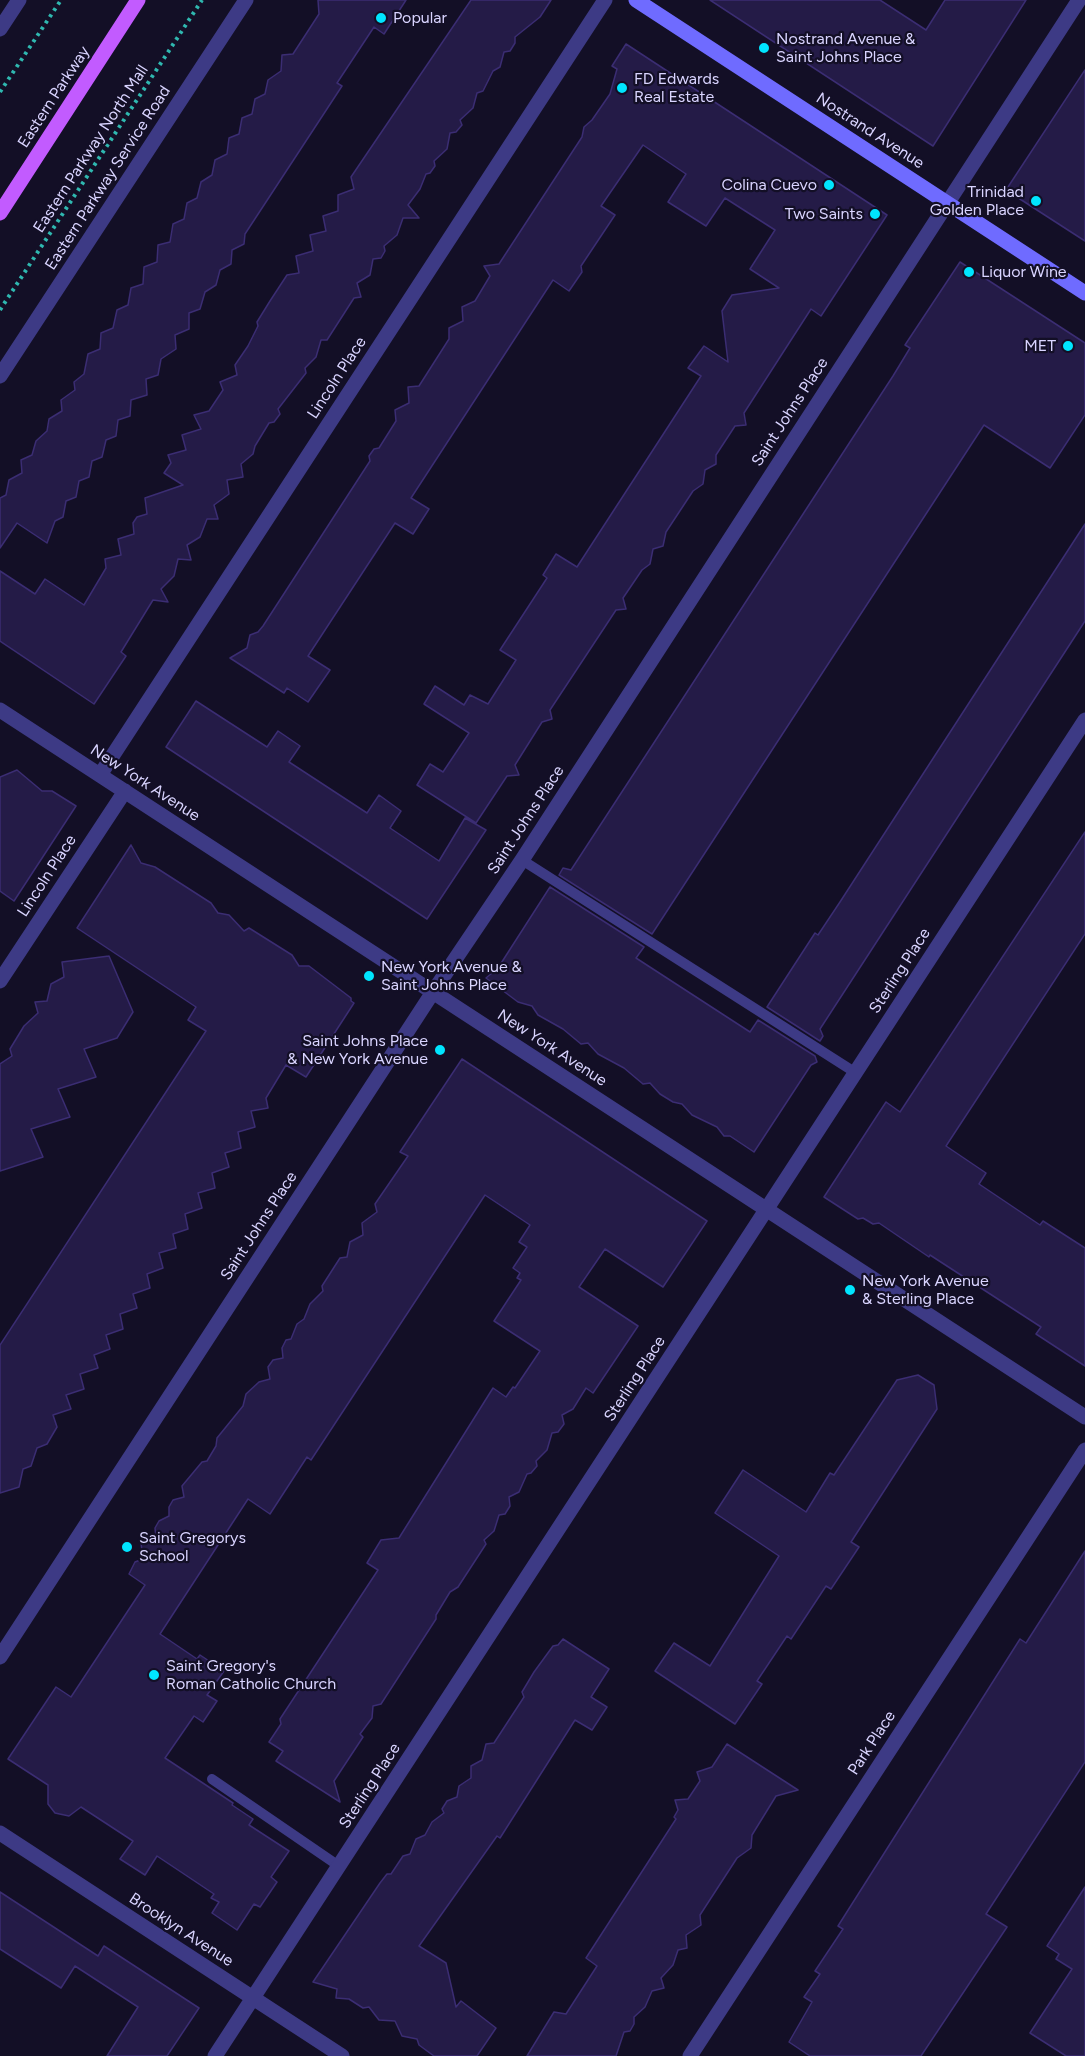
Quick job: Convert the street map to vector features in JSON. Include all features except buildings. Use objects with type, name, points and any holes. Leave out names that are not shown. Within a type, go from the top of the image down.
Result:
[{"type":"main road","name":"Eastern Parkway","points":[[0,213],[138,0]]},
{"type":"main road","name":"Nostrand Avenue","points":[[636,0],[1085,293]]},
{"type":"street","points":[[0,29],[19,0]]},
{"type":"street","name":"Eastern Parkway Service Road","points":[[0,376],[246,0]]},
{"type":"street","name":"Lincoln Place","points":[[100,775],[605,0]]},
{"type":"street","name":"Saint Johns Place","points":[[0,1657],[433,992],[522,860],[1079,0]]},
{"type":"street","name":"New York Avenue","points":[[0,710],[1085,1417]]},
{"type":"street","name":"Sterling Place","points":[[215,2056],[1085,720]]},
{"type":"street","name":"Lincoln Place","points":[[0,981],[125,791]]},
{"type":"street","name":"Park Place","points":[[690,2056],[1085,1450]]},
{"type":"street","name":"Brooklyn Avenue","points":[[0,1833],[342,2056]]},
{"type":"lane","points":[[522,860],[856,1073]]},
{"type":"lane","points":[[212,1779],[339,1866]]},
{"type":"path","points":[[0,92],[61,0]]},
{"type":"path","name":"Eastern Parkway North Mall","points":[[0,310],[202,0]]},
{"type":"place","name":"Popular","points":[[381,18]]},
{"type":"place","name":"Nostrand Avenue & Saint Johns Place","points":[[764,48]]},
{"type":"place","name":"FD Edwards Real Estate","points":[[622,88]]},
{"type":"place","name":"Colina Cuevo","points":[[829,185]]},
{"type":"place","name":"Trinidad Golden Place","points":[[1036,201]]},
{"type":"place","name":"Two Saints","points":[[875,214]]},
{"type":"place","name":"Liquor Wine","points":[[969,272]]},
{"type":"place","name":"MET","points":[[1068,346]]},
{"type":"place","name":"New York Avenue & Saint Johns Place","points":[[369,976]]},
{"type":"place","name":"Saint Johns Place & New York Avenue","points":[[440,1050]]},
{"type":"place","name":"New York Avenue & Sterling Place","points":[[850,1290]]},
{"type":"place","name":"Saint Gregorys School","points":[[127,1547]]},
{"type":"place","name":"Saint Gregory's Roman Catholic Church","points":[[154,1675]]}]
